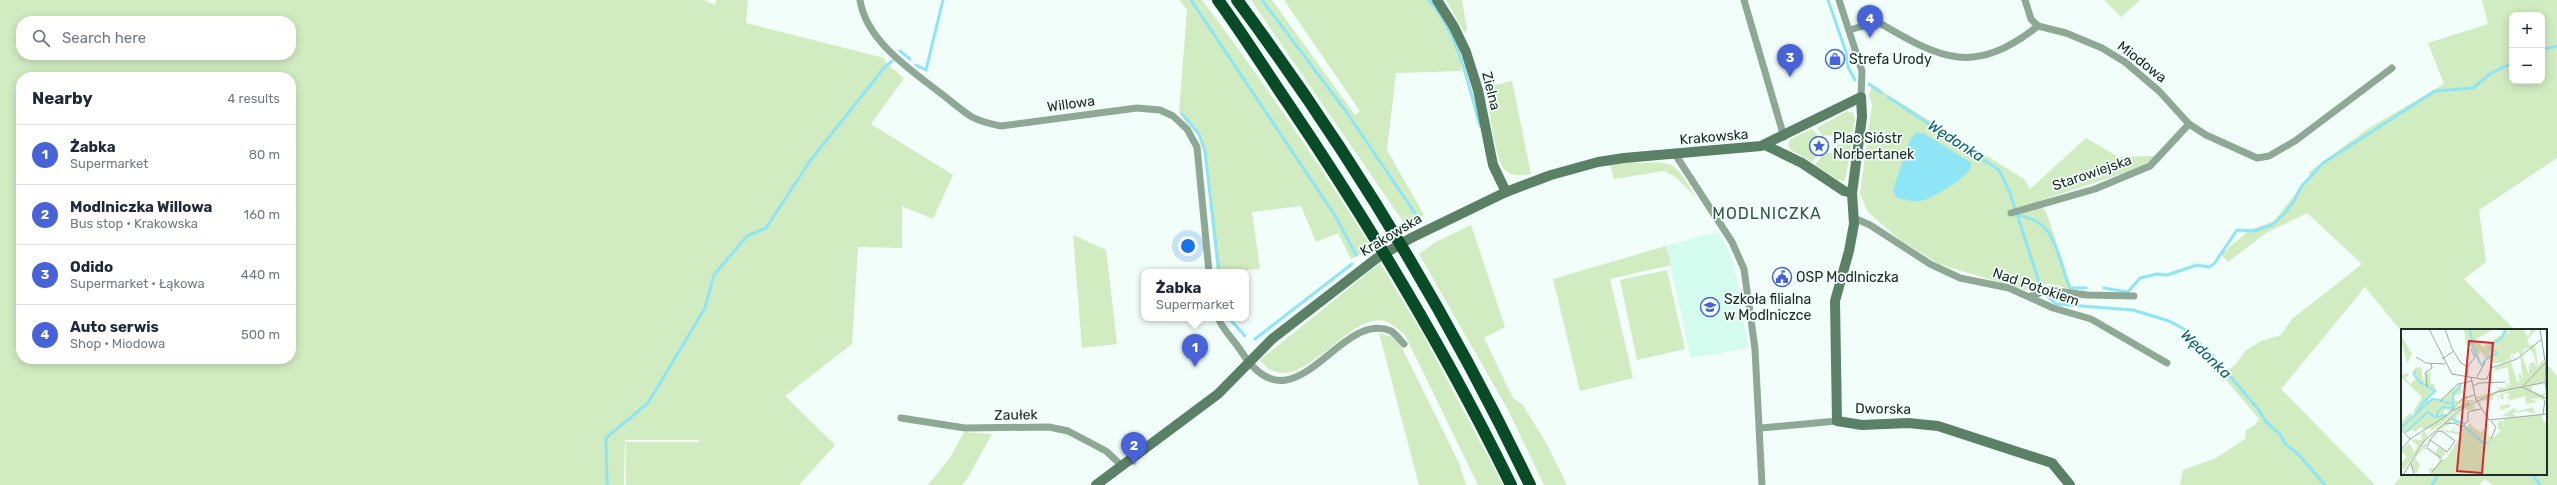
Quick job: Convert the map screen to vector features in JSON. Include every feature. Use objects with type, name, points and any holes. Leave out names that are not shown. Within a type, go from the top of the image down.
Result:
[{"type":"highway","points":[[1218,0],[1340,180],[1380,245],[1432,332],[1511,485]]},
{"type":"highway","points":[[1237,0],[1274,49],[1404,250],[1495,413],[1530,485]]},
{"type":"street","name":"Willowa","points":[[860,0],[869,24],[885,45],[910,70],[972,117],[984,122],[1001,126],[1137,108],[1160,110],[1173,116],[1187,129],[1197,147],[1209,269]]},
{"type":"street","name":"Zielna","points":[[1437,0],[1454,27],[1466,52],[1478,90],[1493,165],[1506,192]]},
{"type":"street","points":[[1744,0],[1784,137]]},
{"type":"street","points":[[1765,145],[1802,162],[1844,191],[1852,193],[1862,117],[1861,97],[1863,75],[1839,0]]},
{"type":"street","points":[[1849,30],[1878,22],[1917,45],[1966,59],[1979,58],[2004,49],[2038,26],[2031,19],[2025,0]]},
{"type":"street","name":"Miodowa","points":[[2038,26],[2097,45],[2125,62],[2159,91],[2189,124],[2239,151],[2257,158],[2269,156],[2295,141],[2392,68]]},
{"type":"street","points":[[1765,145],[1784,137],[1861,97]]},
{"type":"street","name":"Starowiejska","points":[[2011,213],[2096,189],[2150,166],[2189,124]]},
{"type":"street","name":"Krakowska","points":[[1096,485],[1218,394],[1272,339],[1376,258],[1411,238],[1506,192],[1551,175],[1598,162],[1765,145]]},
{"type":"street","points":[[1675,154],[1740,256],[1744,269],[1755,349],[1761,428],[1759,440],[1762,485]]},
{"type":"street","name":"Dworska","points":[[1852,193],[1854,218],[1849,251],[1835,301],[1837,421],[1862,425],[1926,424],[1938,426],[2052,463],[2070,485]]},
{"type":"street","name":"Nad Potokiem","points":[[1854,218],[1870,225],[1930,264],[1960,278],[2009,288],[2031,296],[2053,308],[2090,319],[2167,362]]},
{"type":"street","points":[[2031,296],[2049,290],[2081,295],[2134,296]]},
{"type":"street","points":[[1220,321],[1248,362],[1259,371],[1282,380],[1300,376],[1312,369],[1353,336],[1365,330],[1378,329],[1392,331],[1404,344]]},
{"type":"street","name":"Zaułek","points":[[901,418],[953,427],[998,429],[1049,427],[1068,431],[1106,450],[1121,465]]},
{"type":"street","points":[[1761,428],[1837,421]]},
{"type":"shaded area","points":[[0,0],[704,0],[715,5],[716,0],[748,0],[746,23],[884,58],[886,63],[904,78],[871,124],[953,175],[933,219],[902,206],[902,248],[858,247],[852,344],[785,396],[835,445],[799,485],[626,485],[626,442],[699,442],[699,440],[625,440],[624,485],[0,485]]},
{"type":"shaded area","points":[[1179,0],[1202,0],[1309,150],[1369,243],[1369,250],[1351,259],[1338,233],[1316,242],[1301,206],[1252,212],[1260,269],[1217,269],[1204,151],[1197,134],[1179,113],[1187,9]]},
{"type":"shaded area","points":[[1251,0],[1272,0],[1355,115],[1360,111],[1284,0],[1432,0],[1458,47],[1462,71],[1396,73],[1387,150],[1424,215],[1404,223]]},
{"type":"shaded area","points":[[1446,0],[1462,0],[1467,30],[1464,32]]},
{"type":"shaded area","points":[[2104,0],[2140,0],[2121,17]]},
{"type":"shaded area","points":[[2482,0],[2557,0],[2557,158],[2479,210],[2486,262],[2464,279],[2514,329],[2401,329],[2401,331],[2365,287],[2281,389],[2375,485],[2180,485],[2183,470],[2216,458],[2245,439],[2246,430],[2255,425],[2259,419],[2222,375],[2237,363],[2245,351],[2261,341],[2281,335],[2292,319],[2362,264],[2307,213],[2266,233],[2228,262],[2221,254],[2250,230],[2274,221],[2310,175],[2309,172],[2369,128],[2444,84],[2428,43],[2488,24]]},
{"type":"shaded area","points":[[1512,81],[1531,174],[1516,175],[1507,172],[1502,166],[1495,145],[1486,87]]},
{"type":"shaded area","points":[[1872,85],[2024,179],[2030,189],[2086,138],[2118,157],[2155,156],[2148,165],[2039,201],[2047,214],[2072,290],[2049,283],[2025,290],[1939,264],[1899,239],[1868,212],[1860,194],[1872,105],[1869,95]]},
{"type":"shaded area","points":[[1847,111],[1853,113],[1855,118],[1852,136],[1837,139],[1830,135],[1823,136],[1817,128]]},
{"type":"shaded area","points":[[1812,129],[1820,138],[1818,145],[1821,151],[1812,162],[1791,150],[1788,144],[1791,139]]},
{"type":"shaded area","points":[[1852,142],[1845,181],[1838,180],[1815,165],[1824,153],[1833,153],[1838,145]]},
{"type":"shaded area","points":[[1634,161],[1634,163],[1648,162],[1673,166],[1684,177],[1697,199],[1677,178],[1664,171],[1614,179],[1610,164]]},
{"type":"shaded area","points":[[1471,225],[1505,327],[1484,338],[1513,398],[1523,405],[1546,443],[1567,485],[1544,485],[1508,410],[1419,254],[1436,242]]},
{"type":"shaded area","name":"Szkoła filialna w Modlniczce","points":[[1718,232],[1734,263],[1748,348],[1691,358],[1666,246]]},
{"type":"shaded area","points":[[1073,235],[1106,250],[1117,344],[1082,348]]},
{"type":"shaded area","points":[[1666,246],[1671,265],[1610,279],[1633,378],[1580,391],[1553,279]]},
{"type":"shaded area","points":[[1380,263],[1421,331],[1503,485],[1478,485],[1405,335],[1388,322],[1370,322],[1354,329],[1305,366],[1289,372],[1274,371],[1260,360]]},
{"type":"shaded area","points":[[1667,270],[1685,349],[1637,360],[1620,280]]},
{"type":"shaded area","points":[[1379,333],[1395,338],[1403,350],[1459,463],[1466,485],[1419,485]]},
{"type":"shaded area","points":[[2547,364],[2557,376],[2557,485],[2493,485],[2485,479],[2479,485],[2394,485],[2402,475],[2547,475]]},
{"type":"shaded area","points":[[964,432],[992,434],[967,479],[962,485],[928,485],[950,458]]},
{"type":"water","points":[[1916,133],[1923,133],[1970,162],[1971,167],[1957,182],[1941,192],[1920,201],[1905,200],[1896,197],[1893,190],[1910,139]]},
{"type":"waterway","points":[[916,65],[926,70],[943,0]]},
{"type":"waterway","points":[[1191,0],[1336,217],[1356,255]]},
{"type":"waterway","points":[[1262,0],[1345,110],[1419,219]]},
{"type":"waterway","points":[[1429,0],[1448,28],[1455,44],[1480,126]]},
{"type":"waterway","name":"Wędonka","points":[[1828,0],[1846,52],[1848,67],[1855,80]]},
{"type":"waterway","points":[[2545,49],[2557,46]]},
{"type":"waterway","points":[[900,51],[910,59]]},
{"type":"waterway","points":[[607,485],[606,438],[648,403],[705,308],[714,275],[747,236],[766,228],[810,161],[884,68],[892,61]]},
{"type":"waterway","points":[[2104,288],[2128,292],[2140,278],[2157,274],[2167,275],[2197,265],[2209,267],[2214,264],[2237,230],[2254,231],[2272,225],[2285,213],[2294,201],[2301,187],[2323,163],[2435,91],[2473,88],[2491,73],[2509,64]]},
{"type":"waterway","name":"Wędonka","points":[[1869,84],[1882,93]]},
{"type":"waterway","name":"Wędonka","points":[[1888,97],[1999,170],[2010,193],[2041,288]]},
{"type":"waterway","points":[[1182,114],[1199,134],[1205,151],[1219,269]]},
{"type":"waterway","points":[[2017,215],[2031,219],[2041,225],[2049,233],[2054,242],[2070,288],[2086,288]]},
{"type":"waterway","points":[[1255,339],[1352,264]]},
{"type":"waterway","name":"Wędonka","points":[[2046,295],[2056,304],[2133,310],[2169,321],[2184,329],[2212,355],[2258,409],[2266,422],[2280,434],[2285,444],[2297,453],[2325,485]]},
{"type":"waterway","points":[[1232,321],[1245,336]]},
{"type":"waterway","name":"Wędonka","points":[[2432,485],[2438,475]]},
{"type":"waterway","name":"Wędonka","points":[[2533,475],[2540,485]]},
{"type":"place","name":"Auto serwis","points":[[1870,38]]},
{"type":"place","name":"Strefa Urody","points":[[1835,59]]},
{"type":"place","name":"Odido","points":[[1790,77]]},
{"type":"place","name":"Plac Sióstr Norbertanek","points":[[1819,146]]},
{"type":"place","name":"OSP Modlniczka","points":[[1782,277]]},
{"type":"place","name":"Szkoła filialna w Modlniczce","points":[[1710,307]]},
{"type":"place","name":"Żabka","points":[[1195,367]]},
{"type":"place","name":"Modlniczka Willowa","points":[[1134,465]]},
{"type":"district","name":"MODLNICZKA","points":[[1767,213]]}]
